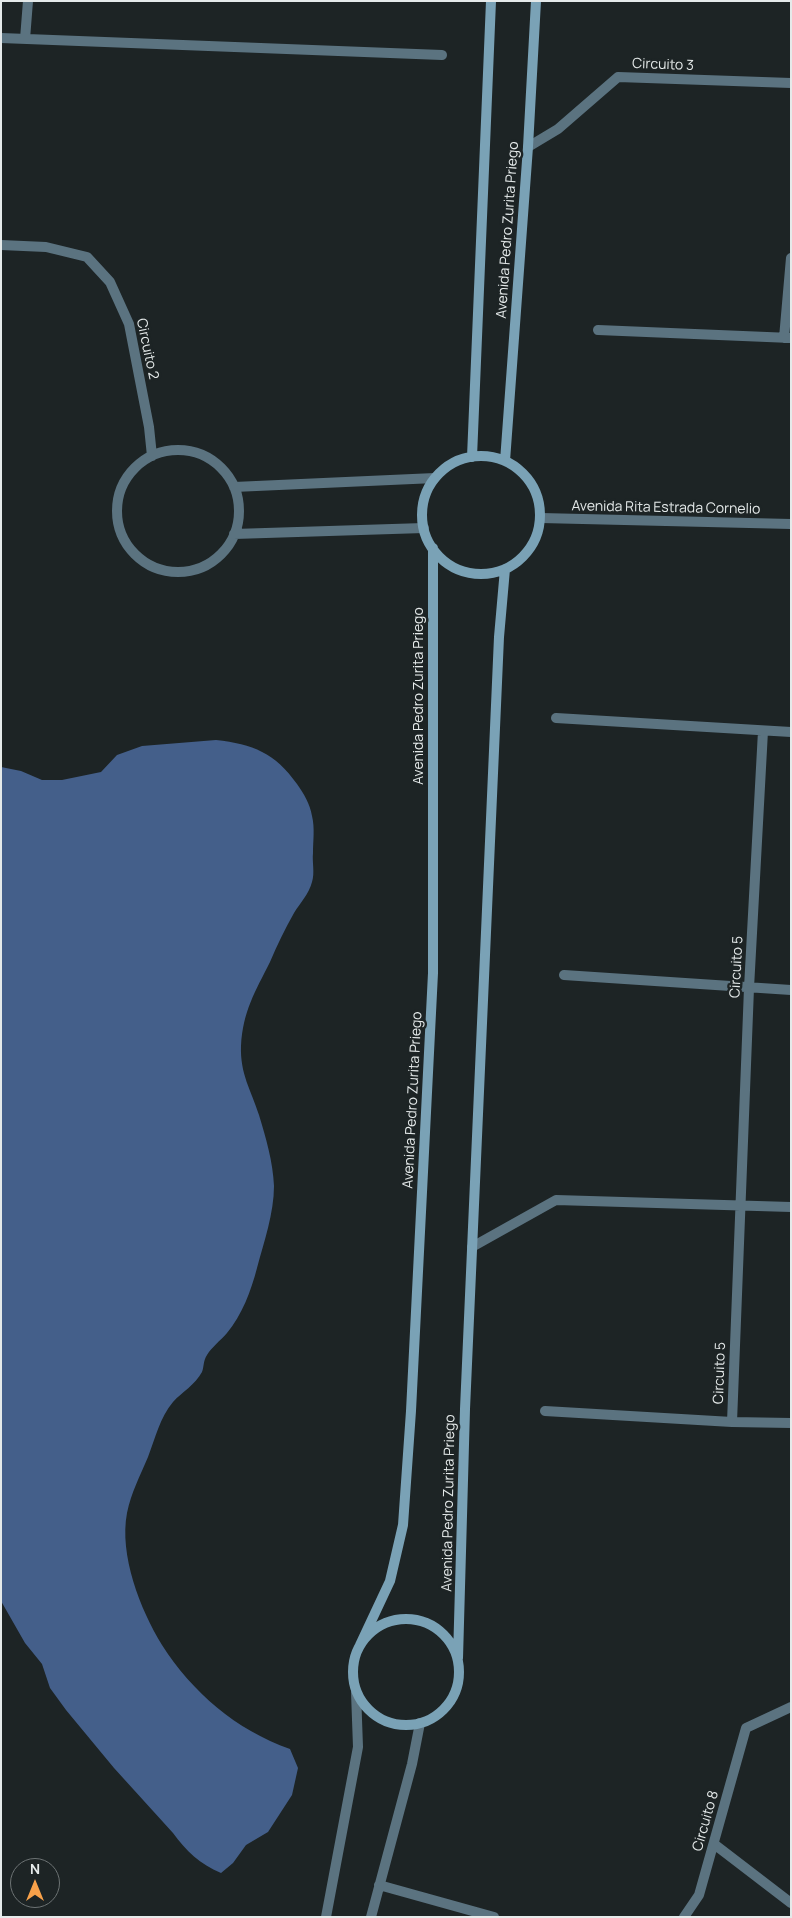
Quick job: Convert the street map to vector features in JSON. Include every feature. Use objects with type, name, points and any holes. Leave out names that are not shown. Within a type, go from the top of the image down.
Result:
[{"type":"street","points":[[25,39],[28,1]]},
{"type":"street","name":"Avenida Pedro Zurita Priego","points":[[472,457],[491,1]]},
{"type":"street","name":"Avenida Pedro Zurita Priego","points":[[505,461],[528,147],[536,1]]},
{"type":"street","points":[[1,38],[442,55]]},
{"type":"street","name":"Circuito 3","points":[[528,147],[558,129],[618,77],[791,83]]},
{"type":"street","name":"Circuito 2","points":[[1,245],[46,247],[87,257],[110,282],[130,324],[152,456]]},
{"type":"street","points":[[598,330],[787,338],[791,258]]},
{"type":"street","points":[[174,450],[197,453],[217,463],[232,480],[234,487],[239,502],[239,524],[230,545],[214,561],[194,571],[171,572],[150,566],[132,552],[120,532],[117,510],[121,488],[134,469],[152,456],[174,450]]},
{"type":"street","name":"Avenida Pedro Zurita Priego","points":[[472,457],[492,457],[505,461],[518,468],[535,489],[540,503],[541,518],[538,532],[531,547],[521,559],[504,569],[483,574],[461,570],[447,563],[433,548],[427,538],[422,523],[422,507],[427,492],[435,478],[446,467],[460,460],[472,457]]},
{"type":"street","points":[[234,487],[435,478]]},
{"type":"street","name":"Avenida Rita Estrada Cornelio","points":[[541,518],[791,524]]},
{"type":"street","points":[[234,534],[424,528]]},
{"type":"street","name":"Avenida Pedro Zurita Priego","points":[[326,1917],[358,1747],[356,1692],[352,1670],[360,1645],[390,1582],[403,1525],[411,1411],[433,973],[433,548]]},
{"type":"street","name":"Avenida Pedro Zurita Priego","points":[[356,1692],[374,1716],[408,1725],[420,1724],[431,1720],[444,1710],[454,1696],[459,1680],[465,1409],[504,569]]},
{"type":"street","points":[[556,718],[791,732]]},
{"type":"street","name":"Circuito 5","points":[[732,1422],[763,731]]},
{"type":"street","points":[[564,975],[791,990]]},
{"type":"street","points":[[472,1247],[556,1200],[791,1207]]},
{"type":"street","points":[[545,1411],[791,1424]]},
{"type":"street","name":"Avenida Pedro Zurita Priego","points":[[360,1645],[378,1626],[403,1619],[421,1621],[437,1629],[450,1642],[458,1658]]},
{"type":"street","name":"Circuito 8","points":[[684,1917],[699,1895],[746,1728],[791,1707]]},
{"type":"street","points":[[370,1917],[412,1764],[420,1724]]},
{"type":"street","points":[[714,1844],[791,1902]]},
{"type":"street","points":[[379,1885],[494,1917]]},
{"type":"water","points":[[216,740],[241,744],[262,752],[289,773],[306,799],[311,812],[314,830],[313,879],[311,886],[278,943],[247,1012],[242,1034],[242,1065],[259,1115],[271,1159],[274,1196],[265,1238],[252,1285],[237,1318],[227,1333],[207,1355],[199,1377],[173,1402],[161,1421],[131,1498],[125,1529],[129,1564],[139,1598],[154,1631],[174,1662],[201,1694],[217,1708],[251,1731],[290,1749],[298,1768],[292,1795],[268,1832],[246,1845],[233,1863],[221,1873],[200,1861],[183,1846],[66,1710],[50,1688],[42,1664],[25,1643],[1,1601],[1,767],[21,771],[42,780],[62,780],[101,772],[117,755],[142,746]]}]
